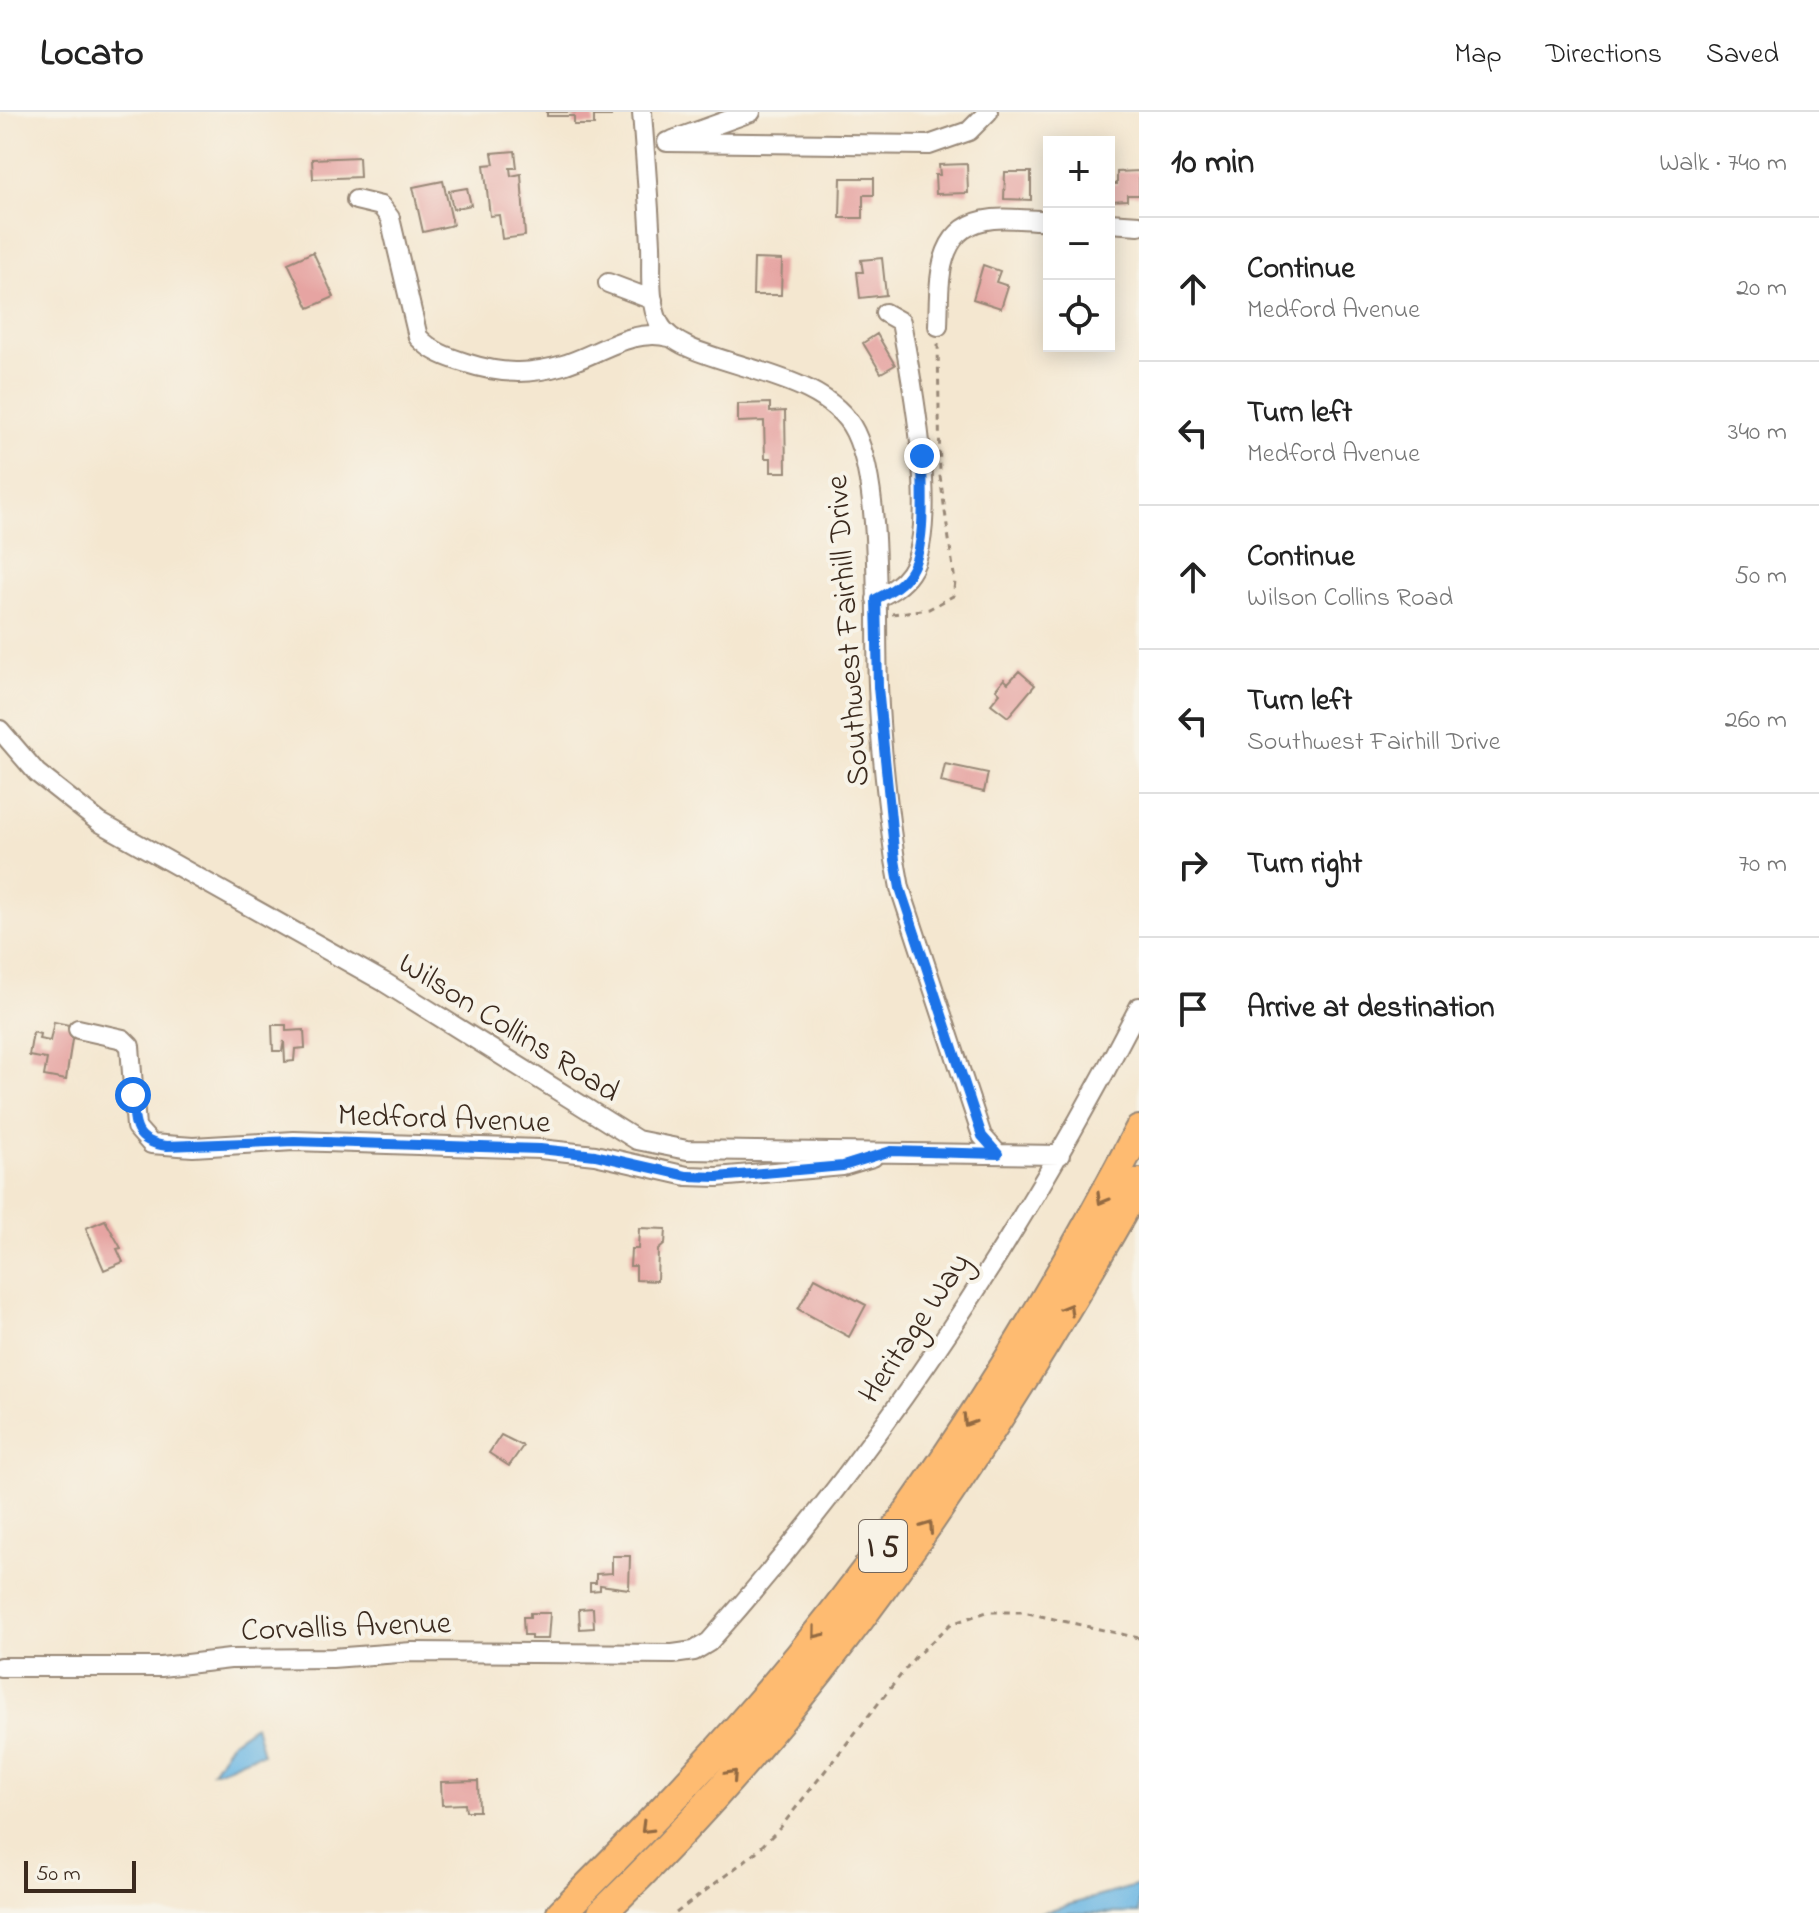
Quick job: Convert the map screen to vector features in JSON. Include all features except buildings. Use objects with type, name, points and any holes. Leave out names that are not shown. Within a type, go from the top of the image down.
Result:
[{"type":"highway","name":"I 5","points":[[561,1913],[663,1811],[757,1707],[895,1529],[1044,1300],[1139,1130]]},
{"type":"highway","name":"I 5","points":[[602,1913],[654,1862],[761,1742],[865,1615],[970,1467],[1062,1319],[1139,1183]]},
{"type":"street","points":[[642,112],[653,300],[659,325],[669,337]]},
{"type":"street","points":[[645,151],[751,112]]},
{"type":"street","points":[[667,142],[929,145],[969,131],[988,112]]},
{"type":"street","points":[[356,200],[381,206],[390,218],[418,337],[428,348],[446,356],[494,372],[516,373],[564,365],[647,334],[669,337]]},
{"type":"street","points":[[938,326],[941,260],[961,230],[993,219],[1043,220]]},
{"type":"street","points":[[1115,223],[1139,225]]},
{"type":"street","points":[[608,283],[653,300]]},
{"type":"street","points":[[876,599],[896,588],[911,571],[917,554],[922,496],[918,409],[901,322],[885,313]]},
{"type":"street","name":"Southwest Fairhill Drive","points":[[669,337],[695,351],[775,375],[811,392],[844,415],[853,428],[865,460],[876,599],[884,769],[900,888],[982,1136],[998,1154]]},
{"type":"street","name":"Wilson Collins Road","points":[[0,730],[37,773],[99,822],[384,982],[637,1140],[700,1151],[1060,1155]]},
{"type":"street","name":"Heritage Way","points":[[694,1651],[709,1642],[745,1602],[839,1485],[946,1336],[1060,1155],[1139,1007]]},
{"type":"street","name":"Medford Avenue","points":[[78,1029],[123,1039],[130,1046],[136,1127],[151,1144],[193,1147],[294,1141],[540,1149],[595,1155],[672,1174],[717,1177],[843,1166],[891,1151]]},
{"type":"street","name":"Corvallis Avenue","points":[[0,1667],[161,1667],[230,1659],[332,1658],[412,1652],[673,1654],[694,1651]]},
{"type":"path","points":[[676,1913],[755,1853],[780,1828],[915,1657],[951,1624],[987,1612],[1023,1612],[1139,1638]]},
{"type":"water","points":[[255,1725],[263,1754],[212,1771],[232,1741]]},
{"type":"water","points":[[1139,1885],[1139,1913],[1039,1913]]},
{"type":"route","points":[[133,1095],[136,1127],[142,1138],[151,1144],[167,1146],[294,1141],[540,1149],[595,1155],[687,1176],[717,1177],[777,1169],[843,1166],[891,1151],[998,1154],[982,1136],[900,888],[884,769],[876,599],[896,588],[911,571],[917,554],[922,456]]}]
